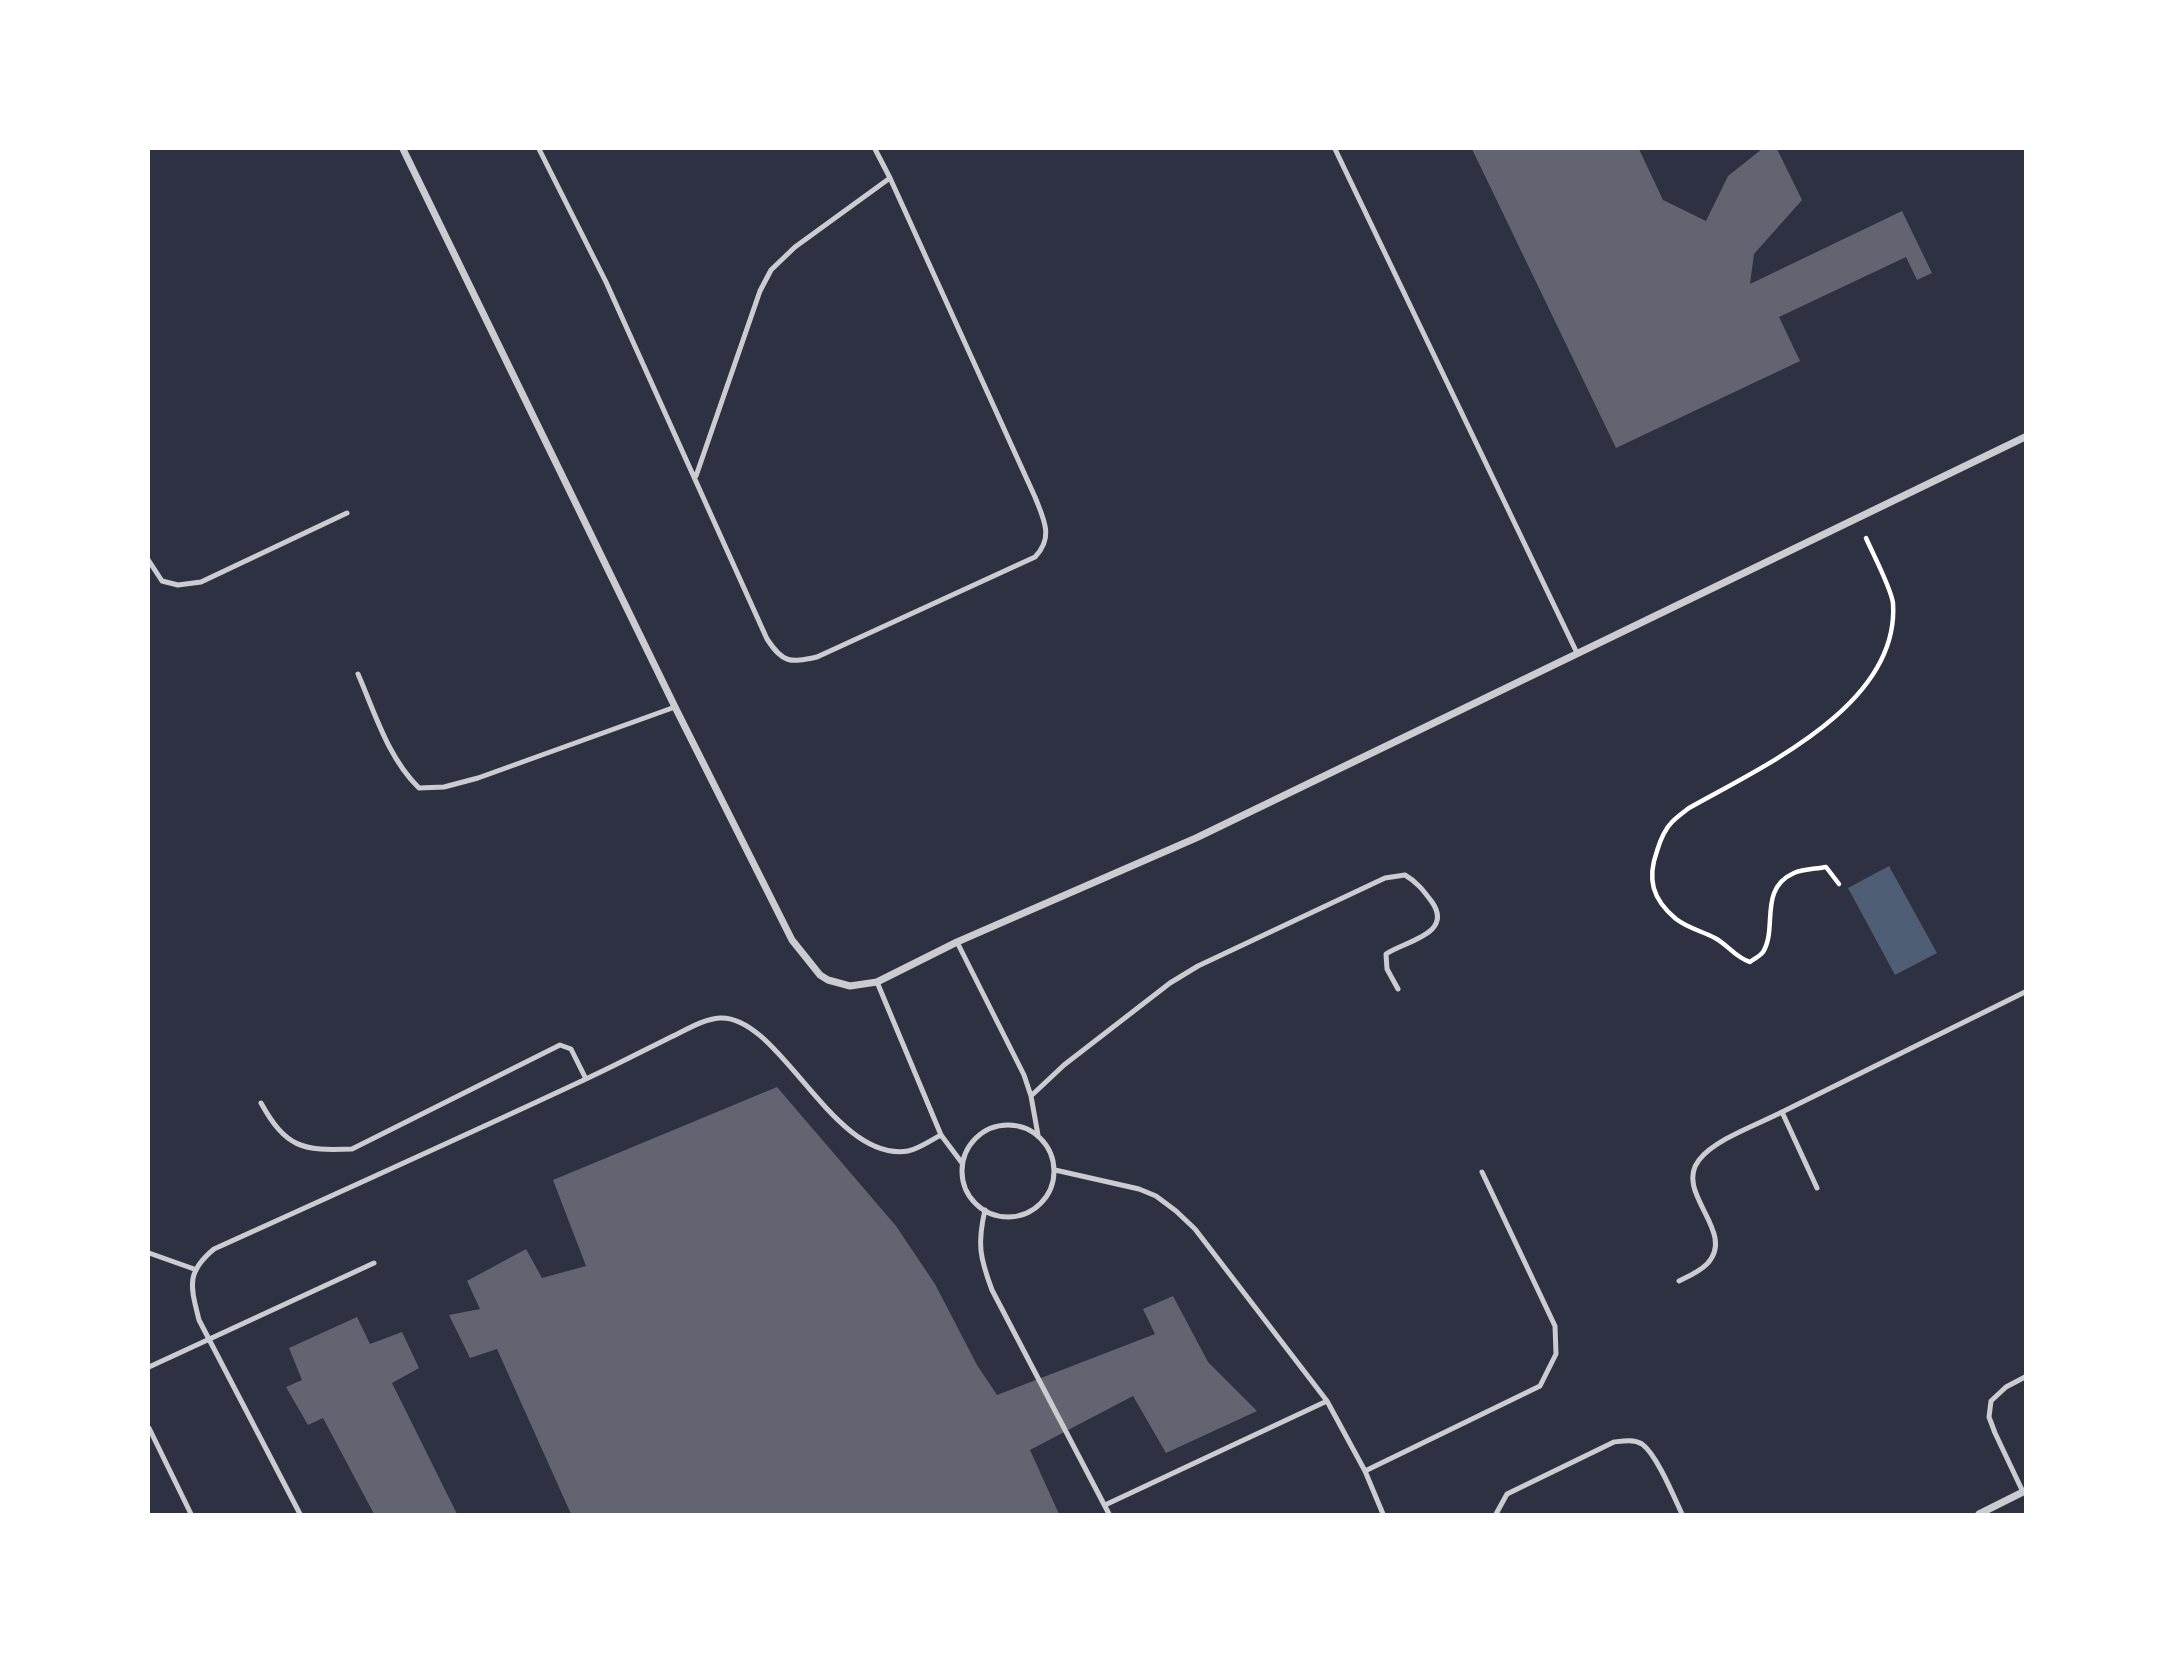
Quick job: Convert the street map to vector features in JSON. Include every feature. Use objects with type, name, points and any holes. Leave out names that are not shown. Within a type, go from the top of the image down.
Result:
[{"type":"street","points":[[403,149],[674,707],[792,940],[820,975],[849,986],[877,982],[957,942],[1196,838],[2025,437]]},
{"type":"street","points":[[1979,1514],[2024,1492]]},
{"type":"lane","points":[[540,149],[606,282],[767,639],[785,660],[798,661],[817,657],[1035,557],[1043,548],[1045,525],[1035,497],[875,149]]},
{"type":"lane","points":[[1335,149],[1577,653]]},
{"type":"lane","points":[[695,476],[760,292],[771,270],[795,247],[890,178]]},
{"type":"lane","points":[[149,561],[162,581],[178,585],[201,582],[347,513]]},
{"type":"lane","points":[[358,674],[396,760],[419,788],[444,787],[478,778],[674,707]]},
{"type":"lane","points":[[1031,1096],[1064,1065],[1170,983],[1198,966],[1385,878],[1405,875],[1420,884],[1437,909],[1438,920],[1434,928],[1421,938],[1397,946],[1386,954],[1387,969],[1398,989]]},
{"type":"lane","points":[[957,942],[1024,1075],[1038,1135]]},
{"type":"lane","points":[[877,982],[941,1135],[962,1163]]},
{"type":"lane","points":[[1679,1281],[1700,1270],[1709,1262],[1714,1252],[1716,1237],[1693,1182],[1693,1170],[1699,1159],[1714,1146],[2025,992]]},
{"type":"lane","points":[[300,1514],[199,1320],[192,1293],[194,1269],[201,1259],[214,1249],[586,1079],[701,1023],[722,1017],[748,1025],[774,1049],[836,1120],[869,1142],[882,1149],[904,1152],[914,1150],[941,1135]]},
{"type":"lane","points":[[261,1103],[289,1141],[305,1147],[352,1149],[559,1045],[571,1049],[586,1079]]},
{"type":"lane","points":[[1782,1112],[1817,1188]]},
{"type":"lane","points":[[1020,1125],[1038,1135],[1052,1154],[1055,1170],[1050,1191],[1037,1208],[1009,1217],[985,1210],[975,1202],[965,1188],[962,1163],[973,1140],[990,1128],[1020,1125]]},
{"type":"lane","points":[[1055,1170],[1139,1189],[1156,1196],[1195,1229],[1327,1401],[1383,1514]]},
{"type":"lane","points":[[1364,1471],[1539,1386],[1556,1353],[1555,1326],[1482,1172]]},
{"type":"lane","points":[[985,1210],[978,1236],[979,1248],[992,1290],[1109,1514]]},
{"type":"lane","points":[[149,1253],[194,1269]]},
{"type":"lane","points":[[149,1367],[374,1262]]},
{"type":"lane","points":[[2024,1492],[1989,1417],[1991,1401],[2006,1387],[2025,1377]]},
{"type":"lane","points":[[1105,1506],[1327,1401]]},
{"type":"lane","points":[[149,1428],[191,1514]]},
{"type":"lane","points":[[1496,1514],[1507,1494],[1614,1442],[1628,1440],[1640,1443],[1650,1452],[1682,1514]]},
{"type":"path","points":[[1839,884],[1826,867],[1793,873],[1780,883],[1770,907],[1768,938],[1763,951],[1750,962],[1741,960],[1731,948],[1713,937],[1691,930],[1673,917],[1658,900],[1650,876],[1660,842],[1671,822],[1689,808],[1808,740],[1866,687],[1883,659],[1891,630],[1893,601],[1858,518]]},
{"type":"water","points":[[1889,866],[1937,953],[1895,975],[1848,888]]},
{"type":"building","points":[[1472,149],[1639,149],[1663,200],[1706,221],[1728,176],[1762,149],[1777,149],[1802,200],[1754,254],[1750,284],[1902,211],[1932,273],[1917,280],[1906,257],[1779,317],[1800,361],[1616,448]]},
{"type":"building","points":[[777,1087],[896,1226],[935,1284],[977,1365],[997,1395],[1155,1334],[1143,1309],[1173,1296],[1208,1362],[1257,1411],[1166,1453],[1133,1396],[1030,1450],[1059,1514],[571,1514],[497,1349],[470,1358],[449,1315],[480,1309],[467,1281],[526,1249],[542,1278],[586,1266],[553,1180]]},
{"type":"building","points":[[357,1317],[370,1344],[402,1332],[419,1368],[392,1383],[457,1514],[374,1514],[323,1418],[308,1425],[286,1387],[302,1380],[289,1348]]}]
